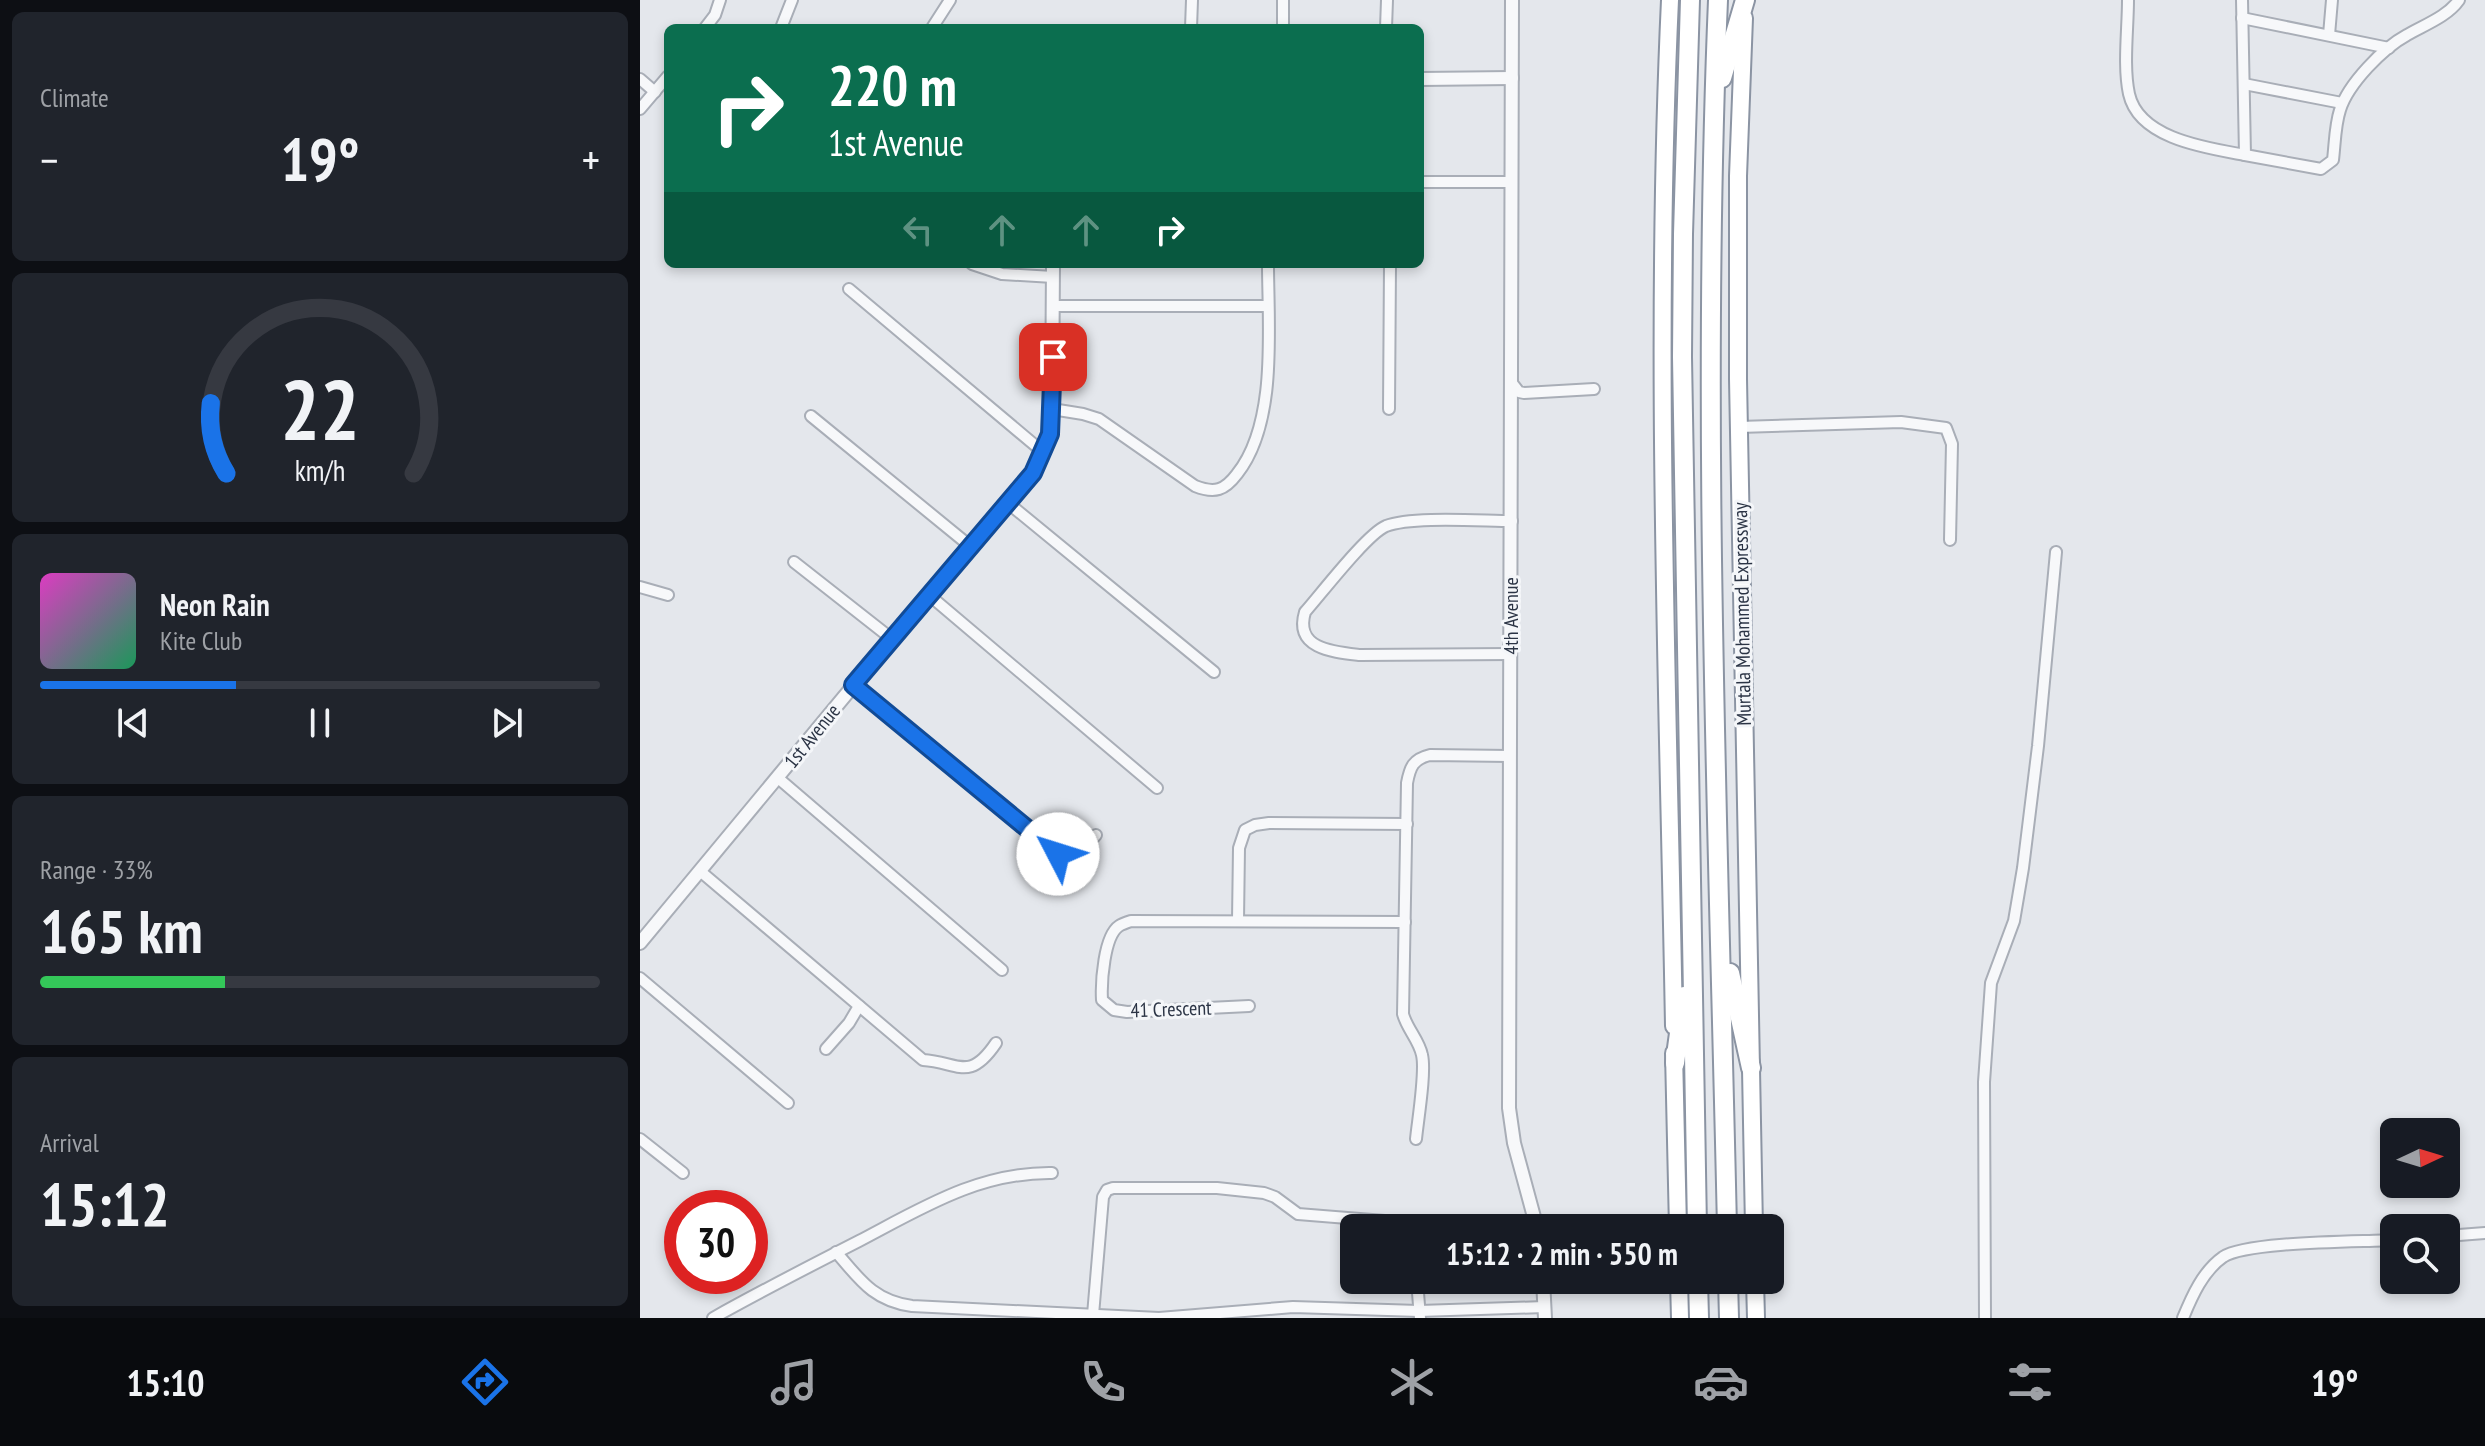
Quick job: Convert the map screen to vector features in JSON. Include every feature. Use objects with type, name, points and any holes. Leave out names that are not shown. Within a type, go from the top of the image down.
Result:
[{"type":"highway","points":[[1670,0],[1662,375],[1678,1214]]},
{"type":"highway","points":[[1690,0],[1682,357],[1697,1214]]},
{"type":"highway","name":"Murtala Mohammed Expressway","points":[[1718,0],[1710,385],[1727,1214]]},
{"type":"highway","points":[[1714,104],[1745,0]]},
{"type":"highway","name":"Murtala Mohammed Expressway","points":[[1745,0],[1738,176],[1739,427],[1754,1214]]},
{"type":"highway","points":[[1721,932],[1751,1068]]},
{"type":"highway","points":[[1675,1063],[1691,937]]},
{"type":"highway","points":[[1679,1294],[1680,1318]]},
{"type":"highway","points":[[1698,1294],[1699,1318]]},
{"type":"highway","points":[[1728,1294],[1729,1318]]},
{"type":"highway","points":[[1755,1294],[1756,1318]]},
{"type":"street","points":[[708,24],[720,0]]},
{"type":"street","points":[[783,24],[792,0]]},
{"type":"street","points":[[935,24],[950,0]]},
{"type":"street","points":[[1191,24],[1192,0]]},
{"type":"street","points":[[1283,0],[1283,24]]},
{"type":"street","points":[[1386,24],[1387,0]]},
{"type":"street","name":"4th Avenue","points":[[1512,0],[1509,1108],[1514,1143],[1533,1214]]},
{"type":"street","points":[[2128,0],[2127,81],[2130,98],[2142,117],[2163,133],[2189,144],[2321,169],[2333,160],[2339,113],[2345,96],[2402,37],[2444,15],[2459,0]]},
{"type":"street","points":[[2242,0],[2245,155]]},
{"type":"street","points":[[2329,35],[2332,0]]},
{"type":"street","points":[[2242,18],[2389,48]]},
{"type":"street","points":[[1424,79],[1512,78]]},
{"type":"street","points":[[640,79],[655,92]]},
{"type":"street","points":[[640,109],[664,81]]},
{"type":"street","points":[[2244,84],[2342,103]]},
{"type":"street","points":[[1424,182],[1511,182]]},
{"type":"street","points":[[984,268],[1002,274],[1053,270]]},
{"type":"street","points":[[1052,409],[1099,419],[1195,486],[1207,491],[1224,488],[1242,468],[1255,442],[1263,413],[1267,386],[1268,268]]},
{"type":"street","points":[[1389,409],[1390,268]]},
{"type":"street","name":"1st Avenue","points":[[640,943],[1033,473],[1050,434],[1053,270]]},
{"type":"street","points":[[849,289],[1043,452]]},
{"type":"street","points":[[1053,306],[1268,306]]},
{"type":"street","points":[[1512,383],[1519,392],[1524,393],[1594,389]]},
{"type":"street","points":[[811,416],[970,546]]},
{"type":"street","points":[[1739,427],[1901,422],[1946,428],[1952,444],[1950,540]]},
{"type":"street","points":[[1008,503],[1214,672]]},
{"type":"street","points":[[1511,654],[1360,655],[1339,652],[1311,642],[1304,634],[1301,623],[1305,612],[1369,539],[1384,527],[1406,522],[1512,521]]},
{"type":"street","points":[[1985,1318],[1984,1082],[1991,983],[2014,921],[2023,868],[2056,552]]},
{"type":"street","points":[[794,562],[892,639]]},
{"type":"street","points":[[640,587],[668,595]]},
{"type":"street","points":[[929,595],[1157,788]]},
{"type":"street","points":[[853,685],[1058,854],[1080,851],[1096,835]]},
{"type":"street","points":[[1416,1139],[1423,1062],[1403,1014],[1407,783],[1410,769],[1417,758],[1430,755],[1510,756]]},
{"type":"street","points":[[778,778],[1002,970]]},
{"type":"street","points":[[1238,920],[1239,848],[1245,830],[1269,823],[1407,824]]},
{"type":"street","points":[[700,871],[923,1060],[969,1068],[987,1056],[996,1043]]},
{"type":"street","name":"41 Crescent","points":[[1249,1006],[1114,1010],[1102,1000],[1101,986],[1112,933],[1120,924],[1131,921],[1405,922]]},
{"type":"street","points":[[640,978],[788,1103]]},
{"type":"street","points":[[826,1049],[849,1023],[859,1006]]},
{"type":"street","points":[[640,1139],[683,1173]]},
{"type":"street","points":[[713,1318],[957,1190],[994,1178],[1052,1173]]},
{"type":"street","points":[[1093,1315],[1103,1197],[1107,1190],[1217,1188],[1264,1193],[1298,1214],[1340,1217]]},
{"type":"street","points":[[2460,1235],[2485,1233]]},
{"type":"street","points":[[2183,1318],[2204,1277],[2227,1255],[2263,1247],[2380,1241]]},
{"type":"street","points":[[836,1252],[865,1285],[882,1299],[896,1304],[1159,1318],[1294,1312],[1545,1312]]},
{"type":"street","points":[[1418,1294],[1420,1314]]},
{"type":"route","points":[[1053,357],[1050,434],[1033,473],[853,685],[1058,854]]}]
